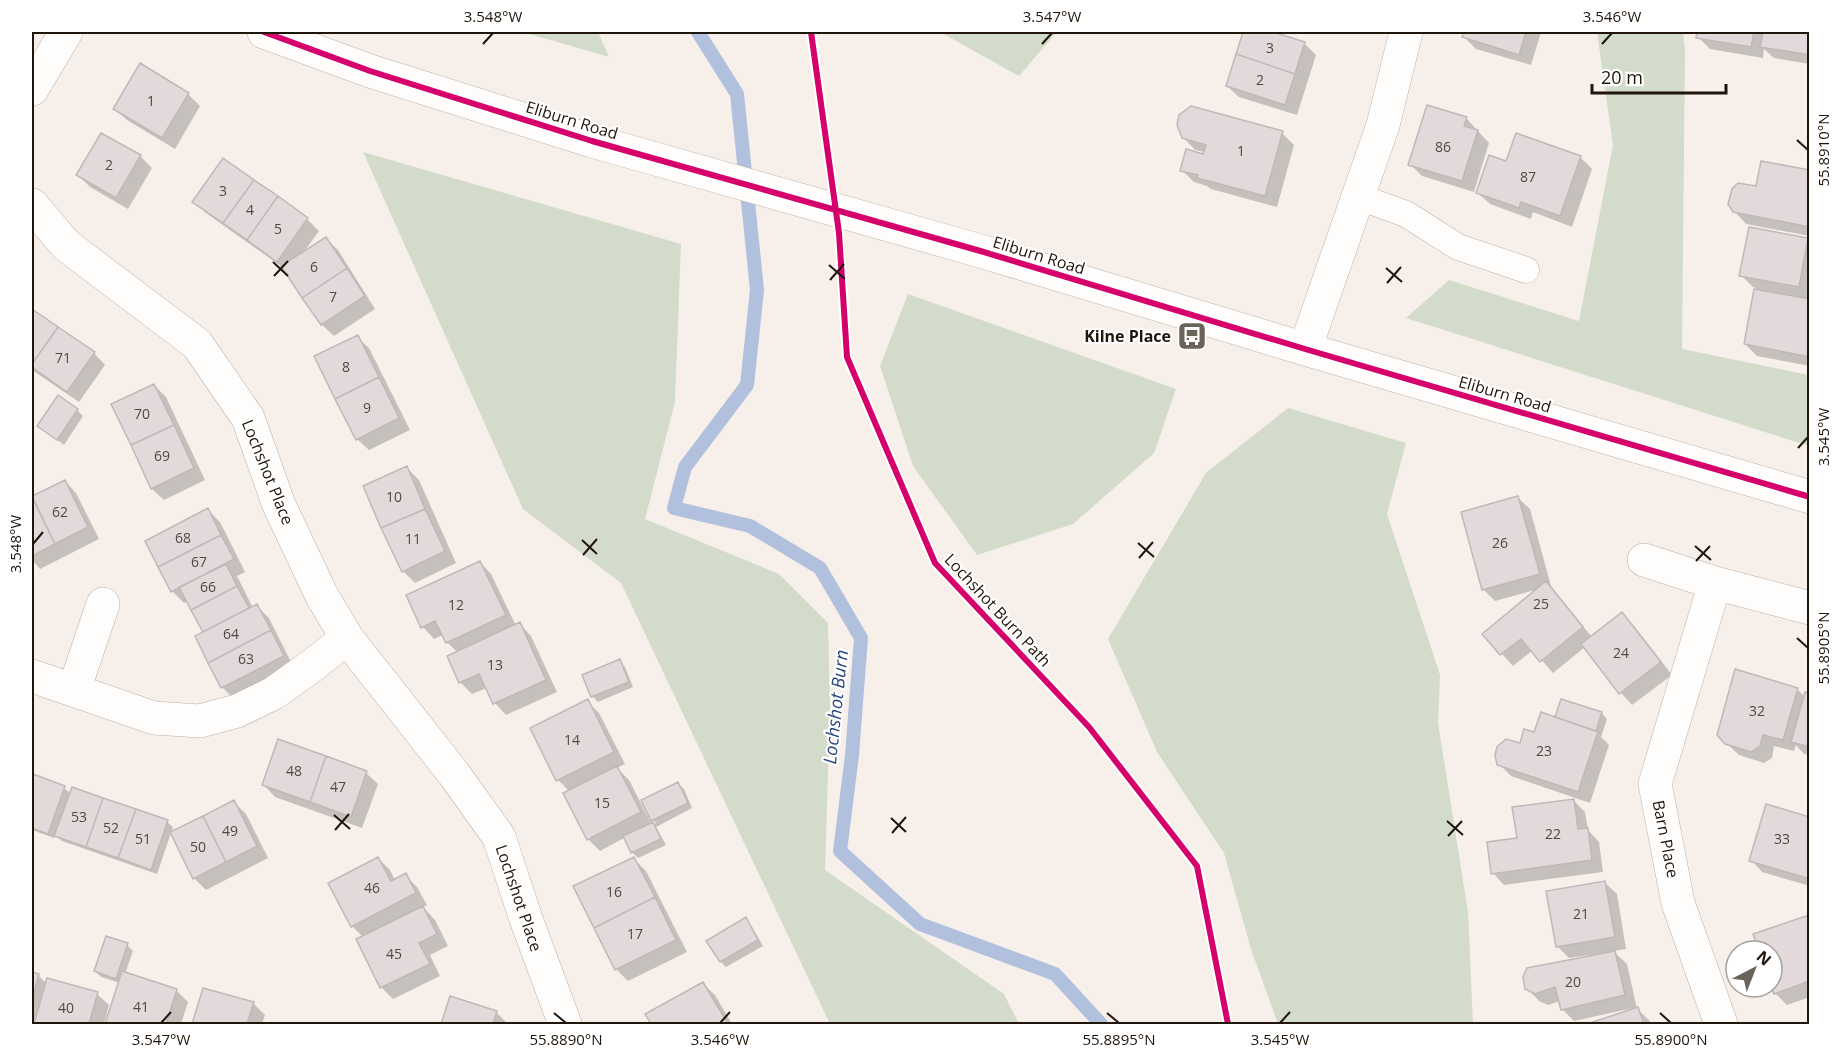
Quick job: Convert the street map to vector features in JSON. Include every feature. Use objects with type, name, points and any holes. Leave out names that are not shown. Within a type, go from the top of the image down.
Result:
[{"type":"street","points":[[32,89],[66,32]]},
{"type":"street","name":"Eliburn Road","points":[[264,32],[370,72],[592,141],[977,250],[1809,497]]},
{"type":"street","points":[[1305,349],[1383,125],[1406,32]]},
{"type":"street","name":"Lochshot Place","points":[[32,205],[66,245],[197,344],[248,418],[279,505],[322,596],[347,638],[454,774],[499,837],[526,919],[565,1024]]},
{"type":"street","points":[[1644,560],[1715,583],[1809,608]]},
{"type":"street","name":"Barn Place","points":[[1715,583],[1655,784],[1678,903],[1721,1024]]},
{"type":"street","points":[[74,690],[104,604]]},
{"type":"street","points":[[32,676],[154,718],[200,721],[237,711],[274,693],[347,638]]},
{"type":"lane","points":[[1359,197],[1406,214],[1458,247],[1526,270]]},
{"type":"green space","points":[[523,32],[598,32],[609,57]]},
{"type":"green space","points":[[940,32],[1053,32],[1055,34],[1019,76]]},
{"type":"green space","points":[[1597,32],[1683,32],[1685,50],[1682,349],[1809,375],[1809,446],[1406,318],[1449,280],[1579,321],[1613,145]]},
{"type":"green space","points":[[363,152],[681,244],[675,402],[645,519],[779,574],[828,623],[830,709],[825,870],[1004,994],[1019,1024],[830,1024],[621,583],[523,509]]},
{"type":"green space","points":[[908,294],[1176,389],[1154,453],[1073,524],[977,555],[913,466],[880,366]]},
{"type":"green space","points":[[1288,408],[1406,443],[1387,514],[1440,675],[1438,723],[1468,912],[1473,1024],[1278,1024],[1251,949],[1224,853],[1157,752],[1108,639],[1206,473]]},
{"type":"building","points":[[1243,32],[1273,32],[1305,42],[1295,74],[1236,54]]},
{"type":"building","points":[[1464,32],[1526,32],[1519,55],[1462,37]]},
{"type":"building","points":[[1697,32],[1754,32],[1751,47],[1696,38]]},
{"type":"building","points":[[1763,32],[1810,32],[1810,55],[1760,47]]},
{"type":"building","points":[[1236,54],[1295,74],[1285,105],[1226,86]]},
{"type":"building","points":[[140,63],[189,93],[162,138],[113,109]]},
{"type":"building","points":[[1427,105],[1467,117],[1464,126],[1478,130],[1462,181],[1408,165]]},
{"type":"building","points":[[1191,106],[1283,131],[1265,196],[1197,178],[1198,175],[1180,171],[1186,149],[1203,154],[1206,145],[1182,138],[1177,125],[1179,115]]},
{"type":"building","points":[[101,133],[141,155],[116,198],[76,175]]},
{"type":"building","points":[[1516,133],[1581,156],[1560,216],[1521,202],[1519,208],[1476,193],[1489,155],[1506,161]]},
{"type":"building","points":[[223,158],[254,180],[223,223],[192,202]]},
{"type":"building","points":[[1761,161],[1810,170],[1810,227],[1733,212],[1728,204],[1732,189],[1738,183],[1756,186]]},
{"type":"building","points":[[254,180],[278,196],[247,240],[223,223]]},
{"type":"building","points":[[278,196],[308,218],[277,262],[247,240]]},
{"type":"building","points":[[1749,227],[1808,238],[1799,287],[1739,276]]},
{"type":"building","points":[[326,237],[347,268],[302,298],[281,266]]},
{"type":"building","points":[[347,268],[365,296],[321,325],[302,298]]},
{"type":"building","points":[[1754,289],[1810,299],[1810,357],[1744,344]]},
{"type":"building","points":[[32,309],[58,327],[32,364]]},
{"type":"building","points":[[58,327],[95,352],[67,392],[32,367]]},
{"type":"building","points":[[358,335],[379,377],[335,399],[314,356]]},
{"type":"building","points":[[379,377],[399,418],[356,440],[335,399]]},
{"type":"building","points":[[154,384],[174,425],[131,445],[111,404]]},
{"type":"building","points":[[58,395],[78,409],[57,440],[37,426]]},
{"type":"building","points":[[174,425],[194,468],[151,489],[131,445]]},
{"type":"building","points":[[407,466],[425,509],[381,528],[363,486]]},
{"type":"building","points":[[65,480],[88,527],[55,544],[32,496]]},
{"type":"building","points":[[1518,496],[1540,574],[1482,590],[1461,512]]},
{"type":"building","points":[[32,497],[55,544],[32,556]]},
{"type":"building","points":[[208,508],[221,535],[158,567],[145,541]]},
{"type":"building","points":[[425,509],[445,551],[402,572],[381,528]]},
{"type":"building","points":[[221,535],[234,559],[171,592],[158,567]]},
{"type":"building","points":[[480,561],[506,615],[446,643],[435,621],[421,628],[406,595]]},
{"type":"building","points":[[226,564],[237,586],[191,610],[179,587]]},
{"type":"building","points":[[1546,581],[1583,627],[1540,662],[1521,639],[1500,655],[1482,634]]},
{"type":"building","points":[[237,586],[249,608],[203,632],[191,610]]},
{"type":"building","points":[[257,604],[271,630],[208,663],[195,636]]},
{"type":"building","points":[[1622,612],[1661,662],[1619,694],[1581,644]]},
{"type":"building","points":[[520,622],[546,680],[493,704],[479,674],[459,683],[447,656]]},
{"type":"building","points":[[271,630],[284,656],[221,688],[208,663]]},
{"type":"building","points":[[620,659],[629,682],[591,697],[582,675]]},
{"type":"building","points":[[1735,669],[1798,688],[1783,740],[1763,735],[1760,746],[1751,752],[1725,744],[1717,735]]},
{"type":"building","points":[[1805,692],[1810,693],[1810,747],[1791,742]]},
{"type":"building","points":[[588,699],[614,752],[556,781],[530,728]]},
{"type":"building","points":[[1561,699],[1602,712],[1596,731],[1555,717]]},
{"type":"building","points":[[1541,712],[1598,732],[1578,792],[1497,765],[1495,755],[1497,747],[1506,739],[1520,743],[1524,729],[1534,732]]},
{"type":"building","points":[[278,739],[326,756],[310,802],[262,785]]},
{"type":"building","points":[[326,756],[367,771],[351,817],[310,802]]},
{"type":"building","points":[[617,766],[641,812],[587,840],[563,793]]},
{"type":"building","points":[[33,774],[65,786],[48,834],[32,828]]},
{"type":"building","points":[[678,782],[688,803],[651,821],[641,800]]},
{"type":"building","points":[[72,787],[103,798],[86,847],[54,836]]},
{"type":"building","points":[[103,798],[136,809],[118,858],[86,847]]},
{"type":"building","points":[[1574,799],[1578,829],[1588,828],[1592,860],[1491,874],[1487,842],[1517,838],[1512,807]]},
{"type":"building","points":[[234,800],[257,846],[226,862],[203,816]]},
{"type":"building","points":[[1766,804],[1810,817],[1810,879],[1749,861]]},
{"type":"building","points":[[136,809],[168,820],[151,870],[118,858]]},
{"type":"building","points":[[203,816],[226,862],[193,879],[170,832]]},
{"type":"building","points":[[653,822],[661,839],[631,853],[623,836]]},
{"type":"building","points":[[378,857],[391,881],[406,873],[416,893],[351,927],[328,883]]},
{"type":"building","points":[[634,857],[655,897],[594,928],[573,886]]},
{"type":"building","points":[[1605,881],[1615,937],[1556,947],[1546,891]]},
{"type":"building","points":[[655,897],[676,940],[615,970],[594,928]]},
{"type":"building","points":[[423,906],[437,934],[419,943],[430,964],[380,988],[356,939]]},
{"type":"building","points":[[1809,915],[1810,981],[1784,990],[1784,939],[1755,939],[1753,934]]},
{"type":"building","points":[[746,917],[758,940],[720,962],[706,941]]},
{"type":"building","points":[[106,936],[128,943],[116,979],[94,971]]},
{"type":"building","points":[[1615,951],[1625,995],[1561,1010],[1555,987],[1535,994],[1525,989],[1523,977],[1527,968]]},
{"type":"building","points":[[122,971],[177,989],[166,1024],[105,1024]]},
{"type":"building","points":[[32,972],[39,974],[32,999]]},
{"type":"building","points":[[47,978],[98,992],[89,1024],[34,1024]]},
{"type":"building","points":[[703,982],[728,1024],[651,1024],[645,1014]]},
{"type":"building","points":[[203,988],[254,1002],[247,1024],[192,1024]]},
{"type":"building","points":[[450,996],[497,1011],[493,1024],[441,1024]]},
{"type":"building","points":[[1638,1007],[1644,1024],[1587,1024]]},
{"type":"waterway","name":"Lochshot Burn","points":[[698,32],[737,94],[757,290],[747,385],[685,467],[674,508],[750,526],[820,568],[861,638],[852,755],[840,851],[920,924],[1055,974],[1101,1024]]},
{"type":"cycle path","points":[[264,32],[370,71],[592,141],[977,250],[1810,497]]},
{"type":"cycle path","name":"Lochshot Burn Path","points":[[811,32],[839,233],[847,357],[935,563],[1089,727],[1197,866],[1228,1024]]},
{"type":"place","name":"Kilne Place","points":[[1192,336]]}]
